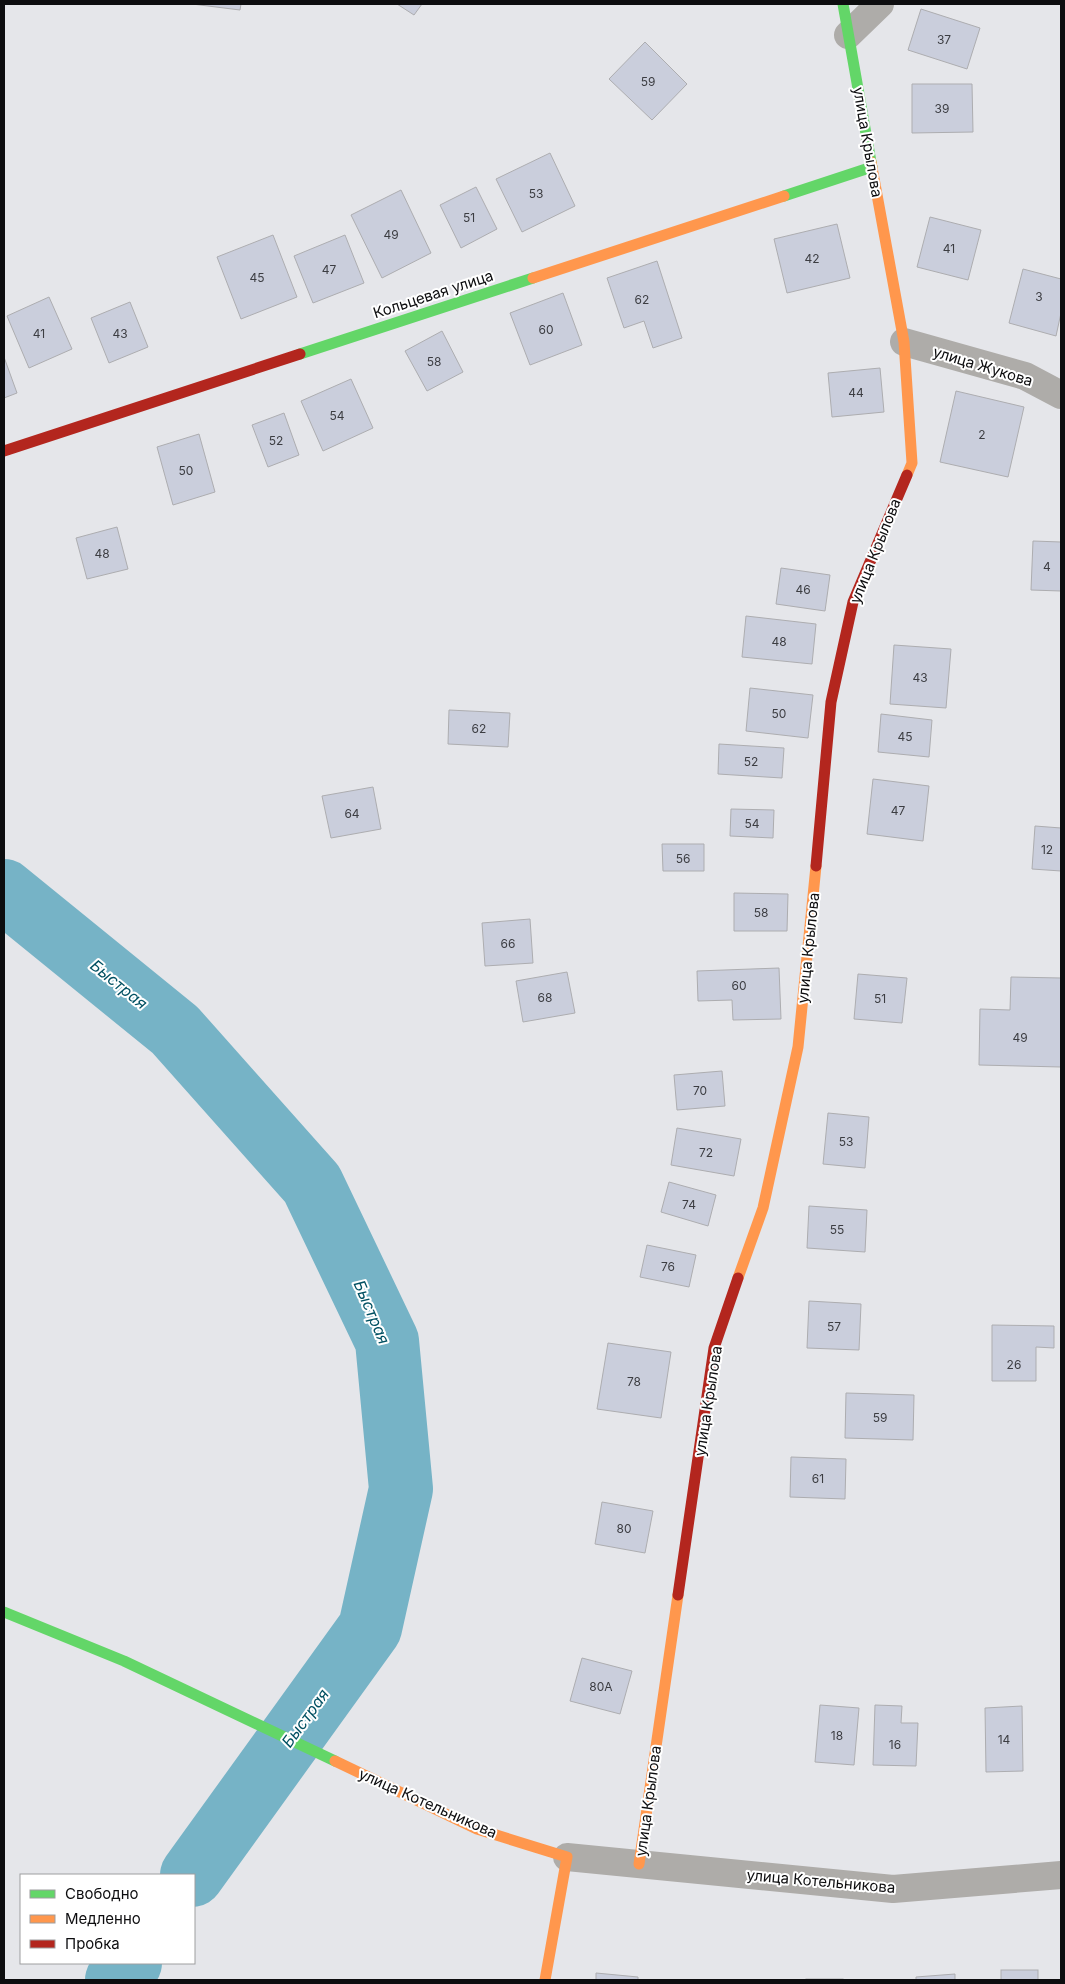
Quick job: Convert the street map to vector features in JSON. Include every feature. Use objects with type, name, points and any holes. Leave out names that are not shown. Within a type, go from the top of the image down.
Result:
[{"type":"street","name":"улица Крылова","points":[[639,1864],[714,1348],[763,1208],[798,1047],[831,702],[853,602],[912,463],[904,342],[843,4]]},
{"type":"street","points":[[848,35],[880,4]]},
{"type":"street","name":"Кольцевая улица","points":[[4,451],[872,166]]},
{"type":"street","name":"улица Жукова","points":[[904,342],[1026,376],[1061,395]]},
{"type":"street","name":"улица Котельникова","points":[[4,1612],[124,1661],[478,1829],[567,1857],[892,1889],[1061,1875]]},
{"type":"street","points":[[545,1980],[567,1857]]},
{"type":"building","points":[[192,4],[241,4],[240,10]]},
{"type":"building","points":[[397,4],[422,4],[414,15]]},
{"type":"building","points":[[921,9],[980,28],[967,69],[908,50]]},
{"type":"building","points":[[645,42],[687,84],[652,120],[609,79]]},
{"type":"building","points":[[912,84],[972,84],[973,132],[912,133]]},
{"type":"building","points":[[550,153],[575,206],[522,232],[496,179]]},
{"type":"building","points":[[476,187],[497,229],[461,248],[440,205]]},
{"type":"building","points":[[401,190],[431,253],[382,278],[351,215]]},
{"type":"building","points":[[930,217],[981,230],[968,280],[917,267]]},
{"type":"building","points":[[837,224],[850,278],[787,293],[774,239]]},
{"type":"building","points":[[273,235],[297,297],[241,319],[217,257]]},
{"type":"building","points":[[345,235],[364,283],[313,303],[294,256]]},
{"type":"building","points":[[657,261],[682,338],[653,348],[644,321],[624,328],[607,278]]},
{"type":"building","points":[[1023,269],[1061,279],[1061,313],[1056,336],[1009,323]]},
{"type":"building","points":[[563,293],[582,345],[530,365],[510,313]]},
{"type":"building","points":[[49,297],[72,349],[29,368],[7,316]]},
{"type":"building","points":[[130,302],[148,347],[109,363],[91,318]]},
{"type":"building","points":[[442,331],[463,372],[427,391],[405,351]]},
{"type":"building","points":[[4,357],[17,393],[4,398]]},
{"type":"building","points":[[880,368],[884,412],[832,417],[828,373]]},
{"type":"building","points":[[351,379],[373,428],[323,451],[301,401]]},
{"type":"building","points":[[956,391],[1024,407],[1008,477],[940,462]]},
{"type":"building","points":[[284,413],[299,455],[268,467],[252,425]]},
{"type":"building","points":[[199,434],[215,492],[173,505],[157,447]]},
{"type":"building","points":[[117,527],[128,569],[87,579],[76,538]]},
{"type":"building","points":[[1033,541],[1061,542],[1061,591],[1031,590]]},
{"type":"building","points":[[781,568],[830,575],[825,611],[776,604]]},
{"type":"building","points":[[746,616],[816,624],[812,664],[742,657]]},
{"type":"building","points":[[894,645],[951,649],[946,708],[890,704]]},
{"type":"building","points":[[750,688],[813,695],[808,738],[746,731]]},
{"type":"building","points":[[449,710],[510,713],[508,747],[448,744]]},
{"type":"building","points":[[881,714],[932,720],[929,757],[878,752]]},
{"type":"building","points":[[719,744],[784,748],[782,778],[718,774]]},
{"type":"building","points":[[873,779],[929,786],[923,841],[867,834]]},
{"type":"building","points":[[373,787],[381,829],[331,838],[322,796]]},
{"type":"building","points":[[731,809],[774,810],[773,838],[730,836]]},
{"type":"building","points":[[1035,826],[1061,828],[1061,871],[1032,869]]},
{"type":"building","points":[[662,844],[704,844],[704,871],[663,871]]},
{"type":"building","points":[[734,893],[788,894],[787,931],[734,931]]},
{"type":"building","points":[[530,919],[533,963],[485,966],[482,923]]},
{"type":"building","points":[[779,968],[781,1019],[733,1020],[732,1000],[698,1001],[697,971]]},
{"type":"building","points":[[567,972],[575,1013],[523,1022],[516,981]]},
{"type":"building","points":[[858,974],[907,978],[902,1023],[854,1019]]},
{"type":"building","points":[[1011,977],[1061,978],[1061,1067],[979,1065],[980,1009],[1010,1010]]},
{"type":"building","points":[[722,1071],[725,1106],[677,1110],[674,1075]]},
{"type":"building","points":[[828,1113],[869,1117],[865,1168],[823,1164]]},
{"type":"building","points":[[677,1128],[741,1139],[734,1176],[671,1165]]},
{"type":"building","points":[[669,1182],[716,1195],[708,1226],[661,1212]]},
{"type":"building","points":[[809,1206],[867,1210],[865,1252],[807,1248]]},
{"type":"building","points":[[647,1245],[696,1255],[689,1287],[640,1277]]},
{"type":"building","points":[[809,1301],[861,1304],[859,1350],[807,1348]]},
{"type":"building","points":[[992,1325],[1054,1326],[1054,1348],[1036,1347],[1036,1381],[992,1381]]},
{"type":"building","points":[[608,1343],[671,1352],[661,1418],[597,1409]]},
{"type":"building","points":[[846,1393],[914,1395],[913,1440],[845,1438]]},
{"type":"building","points":[[791,1457],[846,1459],[845,1499],[790,1497]]},
{"type":"building","points":[[602,1502],[653,1511],[645,1553],[595,1544]]},
{"type":"building","points":[[582,1658],[632,1671],[620,1714],[570,1701]]},
{"type":"building","points":[[820,1705],[859,1708],[854,1765],[815,1762]]},
{"type":"building","points":[[875,1705],[902,1706],[901,1723],[918,1723],[916,1766],[873,1765]]},
{"type":"building","points":[[1022,1706],[1023,1771],[986,1772],[985,1708]]},
{"type":"building","points":[[1001,1970],[1038,1970],[1038,1980],[1001,1980]]},
{"type":"building","points":[[596,1973],[638,1977],[638,1980],[596,1980]]},
{"type":"building","points":[[955,1974],[955,1980],[916,1980],[916,1977]]},
{"type":"building","points":[[843,1979],[843,1980],[806,1980]]},
{"type":"waterway","name":"Быстрая","points":[[4,891],[175,1030],[312,1184],[387,1341],[401,1489],[370,1628],[193,1874]]},
{"type":"waterway","name":"Быстрая","points":[[117,1980],[129,1964]]},
{"type":"traffic: fast","points":[[843,4],[871,162]]},
{"type":"traffic: fast","points":[[784,196],[872,167]]},
{"type":"traffic: fast","points":[[300,354],[533,278]]},
{"type":"traffic: fast","points":[[4,1612],[124,1661],[335,1761]]},
{"type":"traffic: slow","points":[[871,162],[904,342],[912,463],[907,475]]},
{"type":"traffic: slow","points":[[533,278],[784,196]]},
{"type":"traffic: slow","points":[[738,1278],[763,1208],[798,1047],[816,866]]},
{"type":"traffic: slow","points":[[639,1864],[678,1595]]},
{"type":"traffic: slow","points":[[335,1761],[477,1829],[567,1857],[545,1980]]},
{"type":"traffic: jam","points":[[4,451],[300,354]]},
{"type":"traffic: jam","points":[[816,866],[831,702],[853,602],[907,475]]},
{"type":"traffic: jam","points":[[678,1595],[714,1348],[738,1278]]}]
